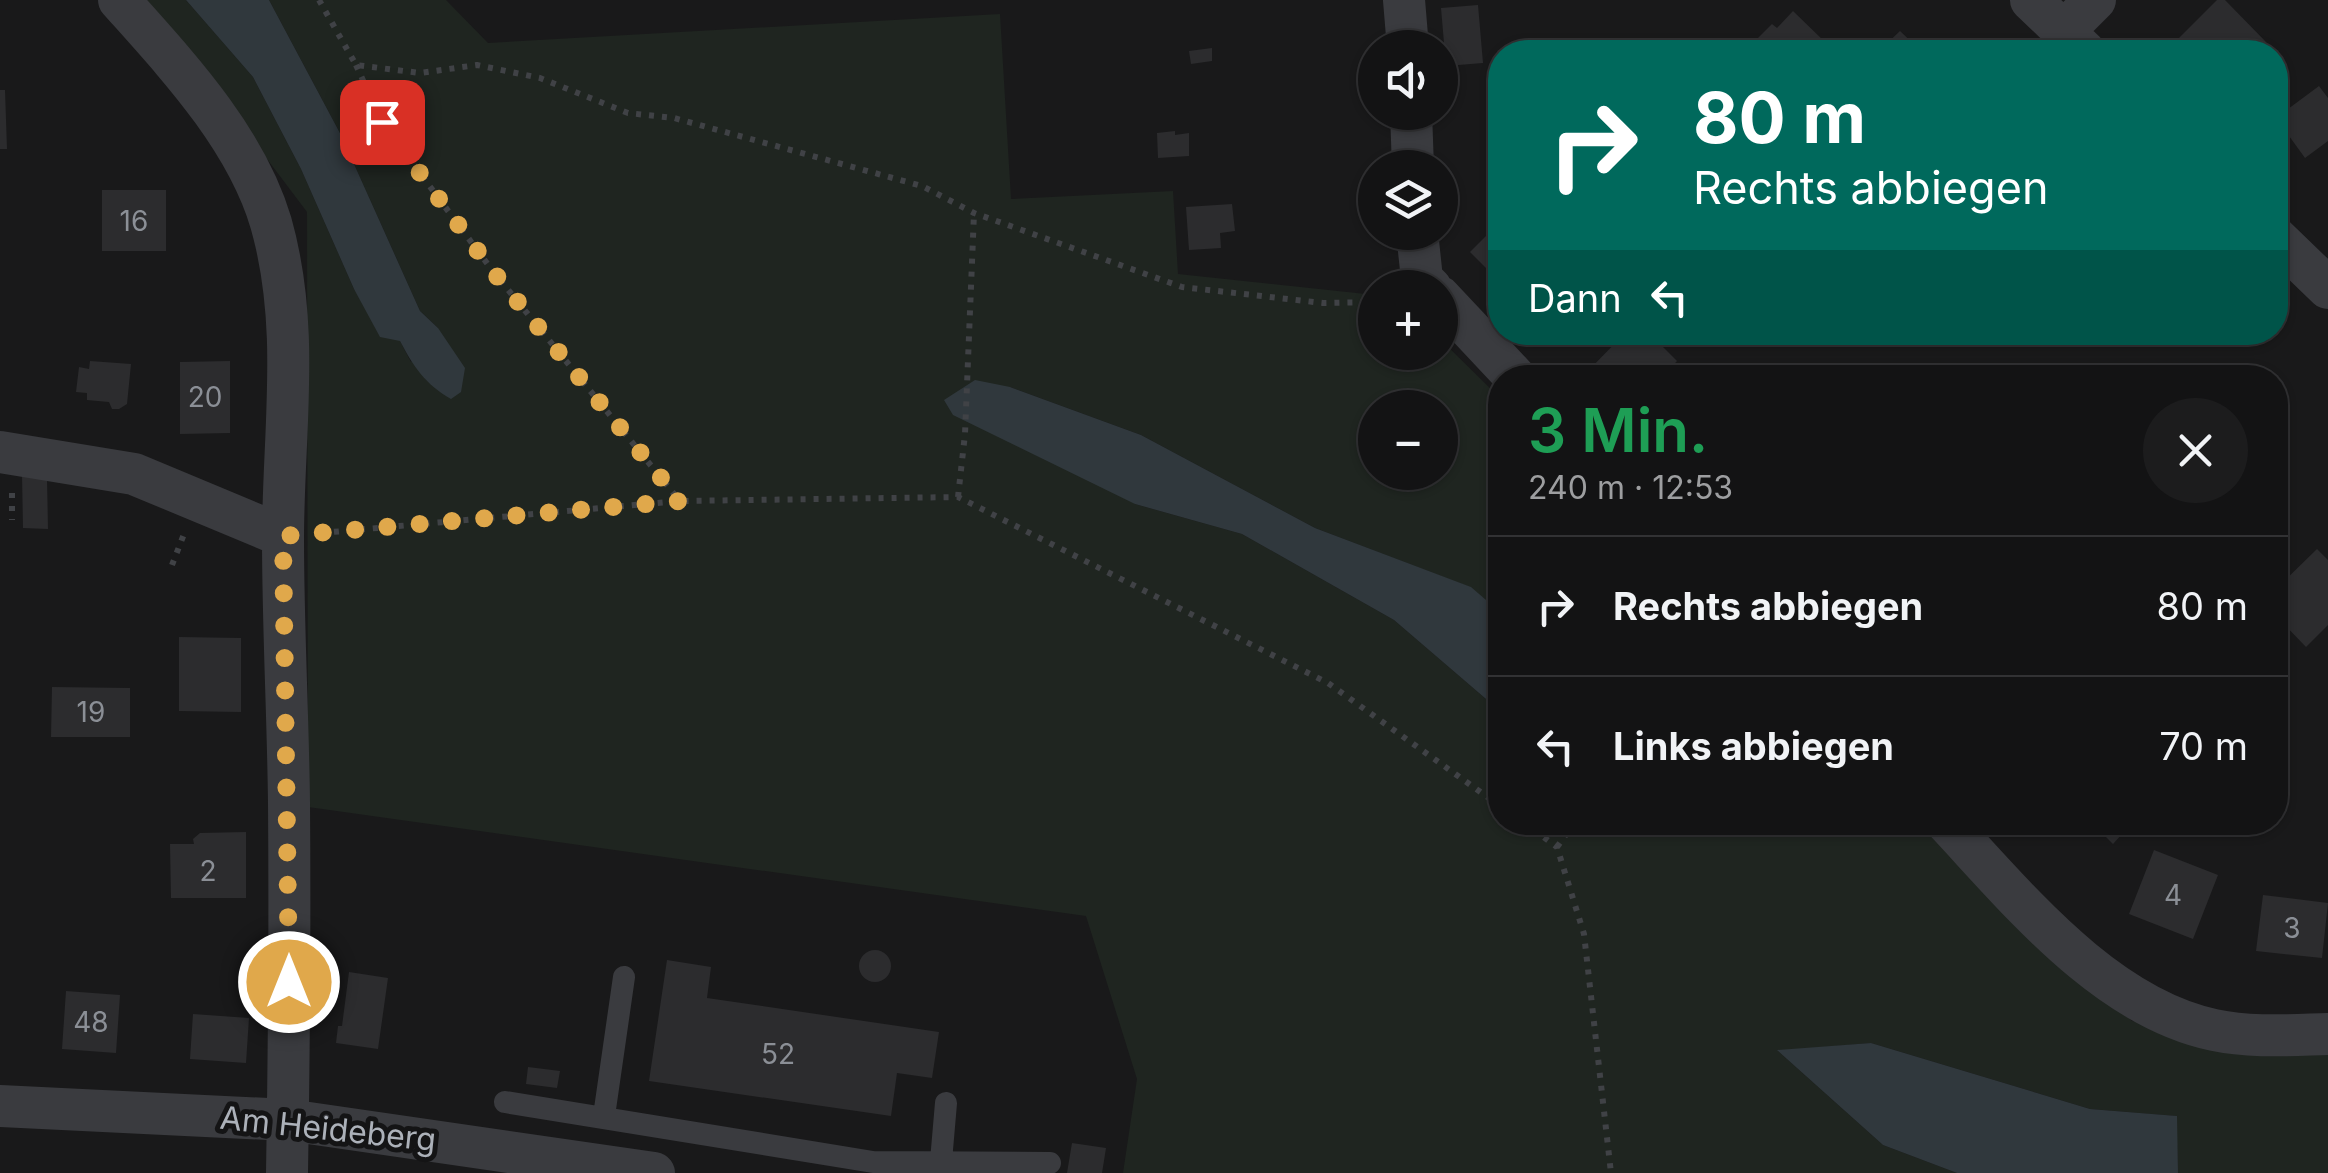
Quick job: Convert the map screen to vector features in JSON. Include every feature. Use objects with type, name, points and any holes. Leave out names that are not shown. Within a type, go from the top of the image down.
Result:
[{"type":"street","points":[[119,0],[198,93],[256,183],[271,224],[287,322],[290,406],[283,536],[289,803],[287,1173]]},
{"type":"street","points":[[1404,0],[1406,30]]},
{"type":"street","points":[[2031,0],[2072,40]]},
{"type":"street","points":[[2075,40],[2095,0]]},
{"type":"street","points":[[2288,250],[2328,288]]},
{"type":"street","points":[[1458,316],[1504,365]]},
{"type":"street","points":[[0,452],[134,474],[283,536]]},
{"type":"street","points":[[1958,835],[2007,888],[2102,977],[2155,1008],[2211,1030],[2254,1036],[2328,1034]]},
{"type":"street","name":"Am Heideberg","points":[[0,1106],[288,1120],[654,1172]]},
{"type":"lane","points":[[604,1116],[624,976]]},
{"type":"lane","points":[[505,1102],[873,1162],[1050,1162]]},
{"type":"lane","points":[[941,1160],[946,1103]]},
{"type":"path","points":[[319,0],[356,65],[382,122],[492,270],[680,501]]},
{"type":"path","points":[[356,65],[420,73],[477,64],[540,78],[628,112],[674,118],[922,186],[974,212],[1182,287],[1358,302]]},
{"type":"path","points":[[958,497],[965,434],[974,212]]},
{"type":"path","points":[[283,536],[680,501],[958,497],[1328,684],[1488,797]]},
{"type":"path","points":[[172,565],[194,520]]},
{"type":"path","points":[[1541,835],[1557,847],[1584,934],[1610,1173]]},
{"type":"path","points":[[1557,847],[1566,835]]},
{"type":"shaded area","points":[[147,0],[186,0],[253,77],[301,169],[354,289],[400,341],[411,362],[438,328],[420,311],[341,135],[269,0],[446,0],[488,43],[1000,14],[1011,199],[1173,191],[1178,274],[1358,293],[1358,370],[1458,370],[1458,357],[1488,386],[1488,602],[1470,587],[1315,528],[1141,435],[1010,387],[1135,504],[1242,534],[1394,620],[1488,701],[1488,835],[1943,835],[2132,1021],[2328,1054],[2328,1173],[2178,1173],[2176,1116],[2090,1109],[1871,1043],[1778,1051],[1883,1145],[1957,1173],[1123,1173],[1137,1079],[1086,916],[308,807],[307,212]]},
{"type":"shaded area","points":[[186,0],[269,0],[341,135],[420,311],[438,328],[465,368],[461,392],[451,399],[421,374],[400,341],[380,337],[253,77]]},
{"type":"shaded area","points":[[975,380],[1010,387],[1141,435],[1315,528],[1471,587],[1488,602],[1488,701],[1394,620],[1242,534],[1135,504],[953,415],[944,400]]},
{"type":"shaded area","points":[[1871,1043],[2090,1109],[2177,1116],[2178,1173],[1957,1173],[1883,1145],[1777,1050]]},
{"type":"building","points":[[2217,0],[2225,0],[2264,40],[2179,40]]},
{"type":"building","points":[[1478,5],[1483,63],[1458,65],[1458,30],[1443,30],[1441,8]]},
{"type":"building","points":[[1793,11],[1823,40],[1756,40],[1772,24],[1777,28]]},
{"type":"building","points":[[1900,31],[1909,40],[1891,40]]},
{"type":"building","points":[[1212,48],[1212,61],[1191,64],[1189,51]]},
{"type":"building","points":[[2319,86],[2328,98],[2328,141],[2305,158],[2288,135],[2288,109]]},
{"type":"building","points":[[0,90],[5,90],[7,149],[0,149]]},
{"type":"building","points":[[1175,131],[1175,135],[1189,133],[1189,156],[1158,158],[1157,133]]},
{"type":"building","points":[[102,190],[166,190],[166,251],[102,251]]},
{"type":"building","points":[[1232,204],[1235,231],[1220,233],[1221,248],[1189,250],[1186,207]]},
{"type":"building","points":[[1488,234],[1488,270],[1470,252]]},
{"type":"building","points":[[1613,345],[1661,345],[1677,361],[1673,365],[1594,365]]},
{"type":"building","points":[[90,361],[131,364],[127,404],[112,409],[109,402],[87,400],[87,393],[76,392],[79,367],[89,369]]},
{"type":"building","points":[[230,361],[230,433],[180,434],[180,362]]},
{"type":"building","points":[[22,474],[47,478],[48,529],[23,528]]},
{"type":"building","points":[[2317,549],[2328,560],[2328,625],[2306,647],[2288,628],[2288,577]]},
{"type":"building","points":[[179,637],[241,638],[241,712],[179,711]]},
{"type":"building","points":[[52,687],[130,688],[130,737],[51,737]]},
{"type":"building","points":[[246,832],[246,898],[171,898],[170,844],[194,844],[193,839],[200,833]]},
{"type":"building","points":[[2104,835],[2121,835],[2113,844]]},
{"type":"building","points":[[2154,850],[2218,875],[2193,939],[2129,914]]},
{"type":"building","points":[[2263,895],[2328,903],[2322,958],[2256,951]]},
{"type":"building","points":[[875,950],[886,955],[891,966],[886,977],[875,982],[864,977],[859,966],[864,955]]},
{"type":"building","points":[[667,960],[711,967],[707,998],[939,1032],[932,1078],[897,1073],[891,1116],[649,1081]]},
{"type":"building","points":[[349,972],[388,978],[378,1049],[336,1043]]},
{"type":"building","points":[[66,991],[120,995],[116,1053],[62,1049]]},
{"type":"building","points":[[193,1014],[249,1018],[246,1063],[190,1059]]},
{"type":"building","points":[[528,1067],[560,1071],[557,1088],[526,1084]]},
{"type":"building","points":[[1072,1143],[1106,1148],[1102,1173],[1067,1173]]},
{"type":"route","points":[[289,982],[283,536],[680,501],[492,270],[382,122]]}]
